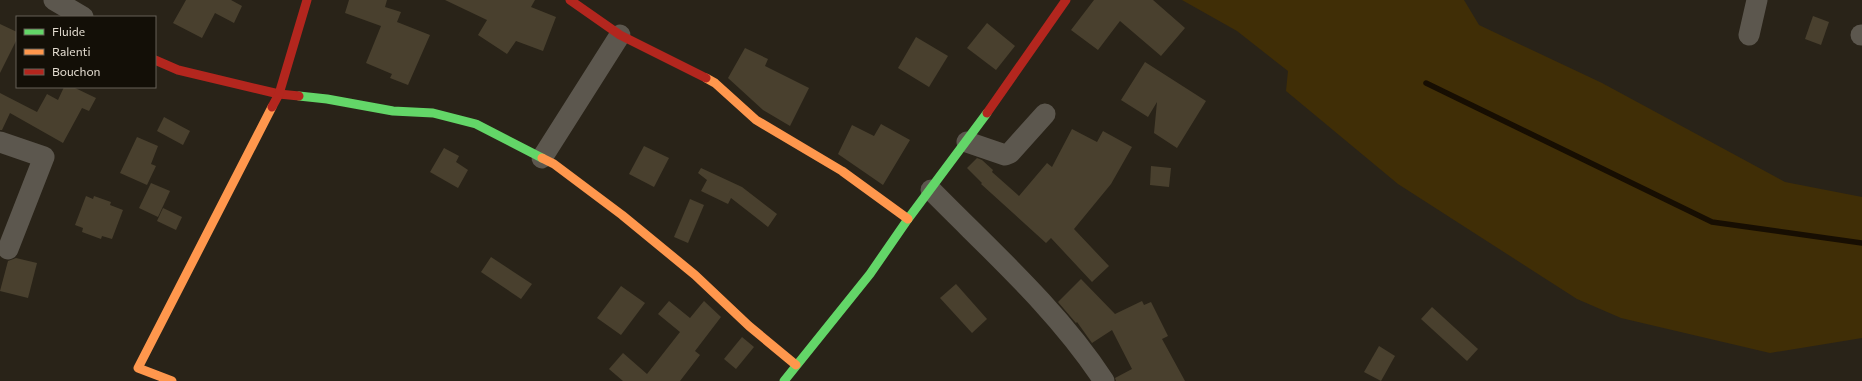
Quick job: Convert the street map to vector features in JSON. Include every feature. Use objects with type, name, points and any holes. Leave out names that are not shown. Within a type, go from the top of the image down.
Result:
[{"type":"street","points":[[54,0],[81,16]]},
{"type":"street","points":[[172,381],[138,368],[279,94],[307,0]]},
{"type":"street","points":[[570,0],[620,35],[715,83],[756,120],[842,171],[908,219]]},
{"type":"street","points":[[784,381],[870,274],[908,219],[966,142],[1066,0]]},
{"type":"street","points":[[1749,35],[1757,0]]},
{"type":"street","points":[[542,158],[620,35]]},
{"type":"street","points":[[156,60],[178,70],[279,94],[327,99],[393,110],[433,113],[476,124],[542,158],[580,184],[654,240],[749,326],[796,365]]},
{"type":"street","points":[[966,142],[1005,155],[1010,153],[1045,114]]},
{"type":"street","points":[[0,142],[44,157],[8,249]]},
{"type":"street","points":[[931,190],[1030,288],[1071,336],[1104,381]]},
{"type":"shaded area","points":[[1182,0],[1464,0],[1479,25],[1602,83],[1785,182],[1862,197],[1862,338],[1770,353],[1621,318],[1577,299],[1398,184],[1286,91],[1288,71],[1237,31]]},
{"type":"building","points":[[186,0],[231,0],[242,6],[234,23],[215,13],[202,38],[173,23]]},
{"type":"building","points":[[349,0],[387,0],[385,7],[401,12],[397,22],[430,35],[408,85],[390,78],[392,74],[366,63],[381,26],[345,13]]},
{"type":"building","points":[[445,0],[535,0],[531,7],[556,17],[543,51],[516,41],[507,54],[478,35],[487,20]]},
{"type":"building","points":[[1094,0],[1153,0],[1185,28],[1161,56],[1120,21],[1098,50],[1071,30]]},
{"type":"building","points":[[1813,16],[1829,22],[1821,45],[1805,39]]},
{"type":"building","points":[[987,23],[1015,46],[996,70],[967,48]]},
{"type":"building","points":[[0,24],[16,32],[16,41],[0,73]]},
{"type":"building","points":[[916,37],[948,56],[929,87],[898,68]]},
{"type":"building","points":[[745,48],[768,59],[765,66],[809,88],[790,126],[763,110],[728,78]]},
{"type":"building","points":[[1145,62],[1206,101],[1177,148],[1154,133],[1157,102],[1148,117],[1121,100]]},
{"type":"building","points":[[64,88],[75,88],[96,98],[89,111],[82,108],[63,143],[10,113],[2,130],[0,130],[0,93],[37,112],[47,94],[58,100]]},
{"type":"building","points":[[164,117],[190,131],[183,145],[157,131]]},
{"type":"building","points":[[881,124],[910,140],[883,185],[838,154],[852,125],[874,136]]},
{"type":"building","points":[[1072,129],[1097,142],[1103,131],[1132,147],[1111,184],[1074,229],[1109,266],[1092,282],[1051,238],[1046,243],[981,184],[982,183],[967,168],[977,158],[982,160],[993,170],[992,172],[1019,196],[1047,163],[1052,167]]},
{"type":"building","points":[[137,137],[158,146],[151,164],[156,166],[147,185],[120,173]]},
{"type":"building","points":[[644,146],[669,158],[654,187],[629,174]]},
{"type":"building","points":[[444,148],[459,156],[456,162],[468,170],[458,188],[430,172]]},
{"type":"building","points":[[1151,166],[1171,168],[1169,187],[1150,185]]},
{"type":"building","points":[[701,168],[742,187],[777,214],[768,227],[731,198],[728,204],[701,191],[707,180],[698,173]]},
{"type":"building","points":[[151,183],[170,191],[158,217],[139,208]]},
{"type":"building","points":[[86,196],[93,199],[94,196],[111,202],[110,205],[123,210],[112,239],[102,236],[101,239],[82,232],[83,228],[75,225]]},
{"type":"building","points":[[690,199],[704,205],[688,243],[674,237]]},
{"type":"building","points":[[163,208],[182,217],[176,230],[157,221]]},
{"type":"building","points":[[491,257],[532,284],[521,299],[481,272]]},
{"type":"building","points":[[16,258],[37,263],[28,298],[0,291],[8,261]]},
{"type":"building","points":[[1081,279],[1115,314],[1142,301],[1144,305],[1151,302],[1168,336],[1162,339],[1185,381],[1116,381],[1115,378],[1132,369],[1112,330],[1092,343],[1077,322],[1076,323],[1058,302]]},
{"type":"building","points":[[956,284],[987,319],[972,333],[940,298]]},
{"type":"building","points":[[621,286],[645,303],[621,335],[597,318]]},
{"type":"building","points":[[669,301],[690,318],[704,301],[721,317],[695,351],[700,355],[680,381],[623,381],[609,369],[623,353],[647,374],[680,332],[658,314]]},
{"type":"building","points":[[1432,307],[1478,349],[1467,361],[1421,319]]},
{"type":"building","points":[[742,337],[754,347],[736,369],[724,359]]},
{"type":"building","points":[[1379,346],[1395,356],[1381,381],[1364,372]]},
{"type":"waterway","points":[[1426,83],[1712,222],[1862,243]]},
{"type":"traffic: fast","points":[[299,96],[327,99],[393,111],[433,113],[476,124],[542,158]]},
{"type":"traffic: fast","points":[[784,381],[870,274],[908,219],[987,113]]},
{"type":"traffic: slow","points":[[706,78],[715,83],[756,120],[842,171],[908,219]]},
{"type":"traffic: slow","points":[[172,381],[138,368],[272,107]]},
{"type":"traffic: slow","points":[[542,158],[554,164],[622,215],[695,275],[749,326],[796,365]]},
{"type":"traffic: jam","points":[[272,107],[279,94],[307,0]]},
{"type":"traffic: jam","points":[[570,0],[620,35],[706,78]]},
{"type":"traffic: jam","points":[[987,113],[1066,0]]},
{"type":"traffic: jam","points":[[156,60],[178,70],[279,94],[299,96]]}]
